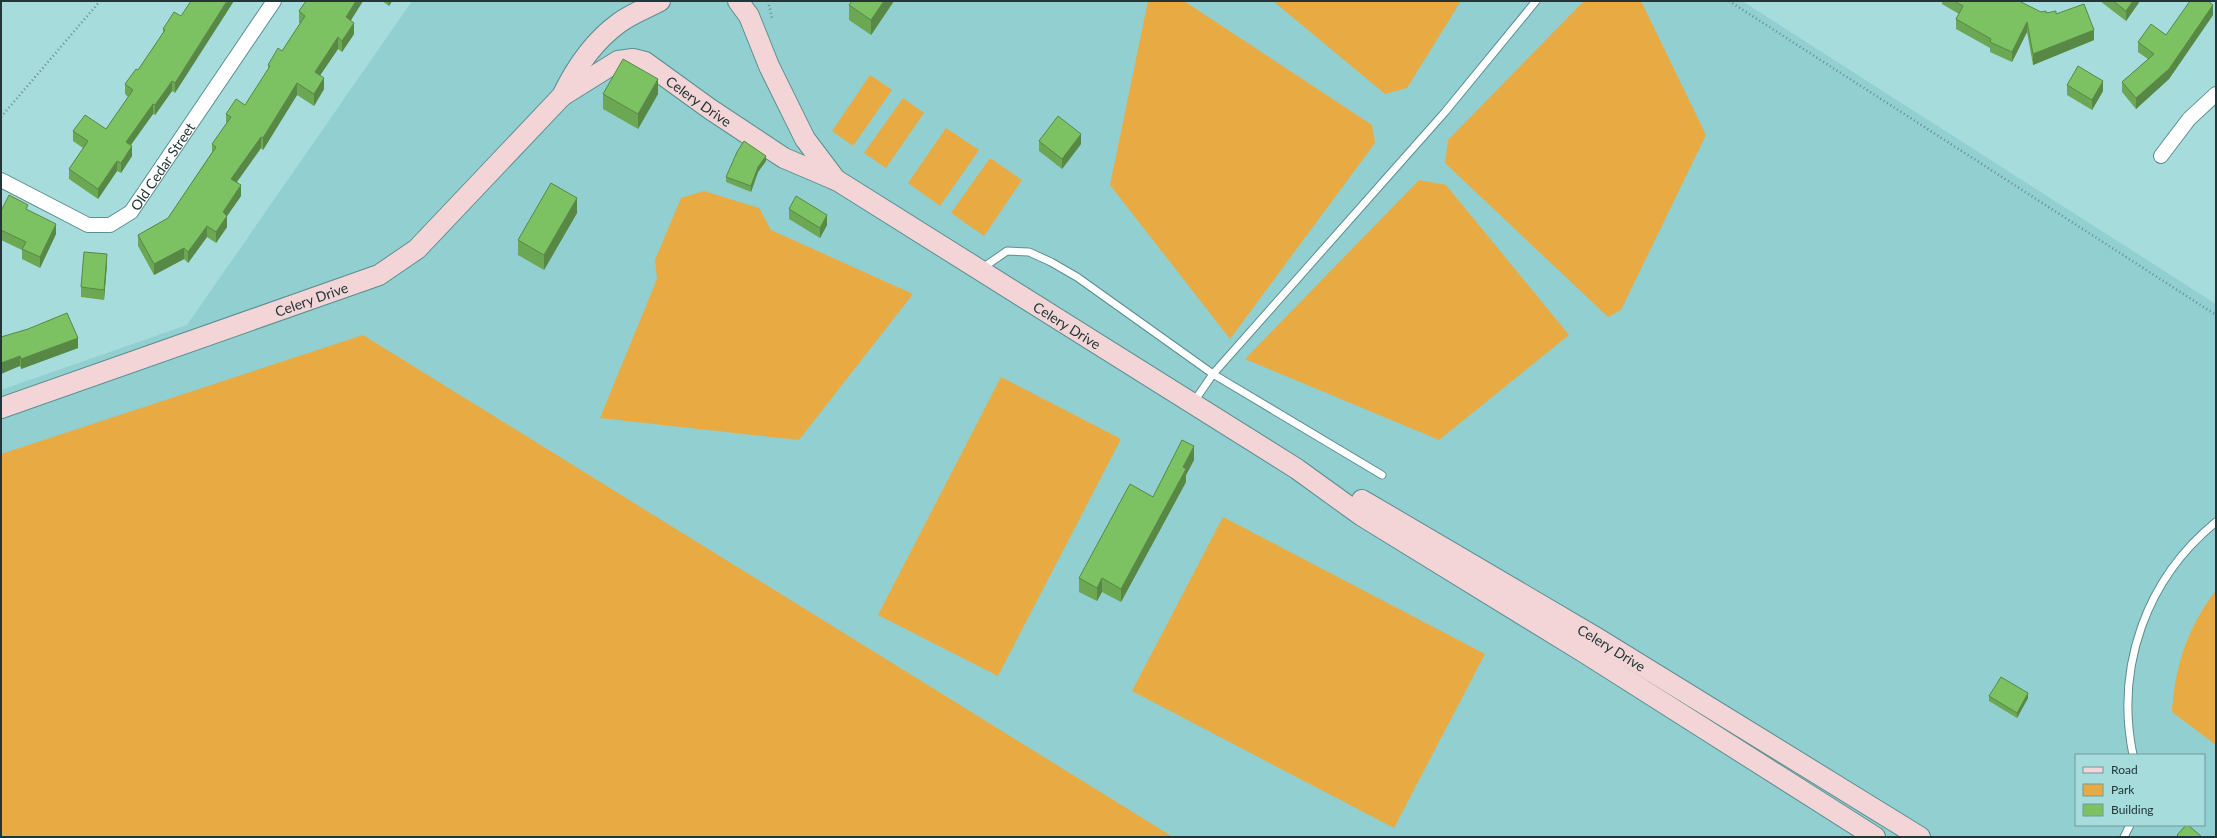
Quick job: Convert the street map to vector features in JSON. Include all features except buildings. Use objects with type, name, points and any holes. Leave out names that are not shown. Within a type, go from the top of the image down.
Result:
[{"type":"street","name":"Old Cedar Street","points":[[1,180],[88,225],[110,225],[131,212],[274,1]]},
{"type":"street","name":"Celery Drive","points":[[562,96],[574,72],[591,50],[619,23],[660,1]]},
{"type":"street","name":"Celery Drive","points":[[738,1],[749,16],[769,66],[805,139],[838,181]]},
{"type":"street","name":"Celery Drive","points":[[1,408],[379,275],[417,249],[562,96],[618,61],[633,59],[645,62],[710,109],[784,158],[838,181],[1297,469],[1362,516],[1585,653],[1875,837]]},
{"type":"street","points":[[2161,156],[2189,119],[2216,94]]},
{"type":"street","name":"Celery Drive","points":[[1297,469],[1369,504],[1570,623],[1920,837]]},
{"type":"lane","points":[[1192,403],[1213,374],[1445,112],[1536,1]]},
{"type":"lane","points":[[980,270],[1007,251],[1029,252],[1051,262],[1077,277],[1213,374],[1382,475]]},
{"type":"lane","points":[[2133,754],[2127,712],[2128,686],[2137,637],[2146,613],[2170,569],[2186,550],[2216,522]]},
{"type":"lane","points":[[2128,836],[2130,826]]},
{"type":"path","points":[[1,117],[100,1]]},
{"type":"path","points":[[1729,1],[2216,315]]},
{"type":"shaded area","points":[[412,1],[1742,1],[2216,304],[2216,837],[1,837],[1,390],[187,325]]},
{"type":"green space","points":[[1148,1],[1184,1],[1372,125],[1375,143],[1230,339],[1110,185]]},
{"type":"green space","points":[[1273,1],[1461,1],[1407,88],[1385,94]]},
{"type":"green space","points":[[1584,1],[1641,1],[1706,135],[1621,310],[1608,317],[1445,163],[1448,140]]},
{"type":"green space","points":[[870,75],[892,90],[853,146],[832,131]]},
{"type":"green space","points":[[903,98],[924,113],[886,168],[864,153]]},
{"type":"green space","points":[[946,128],[979,150],[940,206],[908,183]]},
{"type":"green space","points":[[990,158],[1022,180],[984,236],[951,213]]},
{"type":"green space","points":[[1419,180],[1446,185],[1569,335],[1439,440],[1245,359]]},
{"type":"green space","points":[[704,191],[759,208],[771,230],[913,294],[799,440],[600,418],[657,279],[655,260],[681,198]]},
{"type":"green space","points":[[363,335],[1173,837],[1,837],[1,454]]},
{"type":"green space","points":[[1001,377],[1121,439],[998,676],[878,615]]},
{"type":"green space","points":[[1223,517],[1485,654],[1394,828],[1132,691]]},
{"type":"green space","points":[[2216,590],[2216,745],[2172,712],[2176,678],[2185,647],[2198,618]]}]
